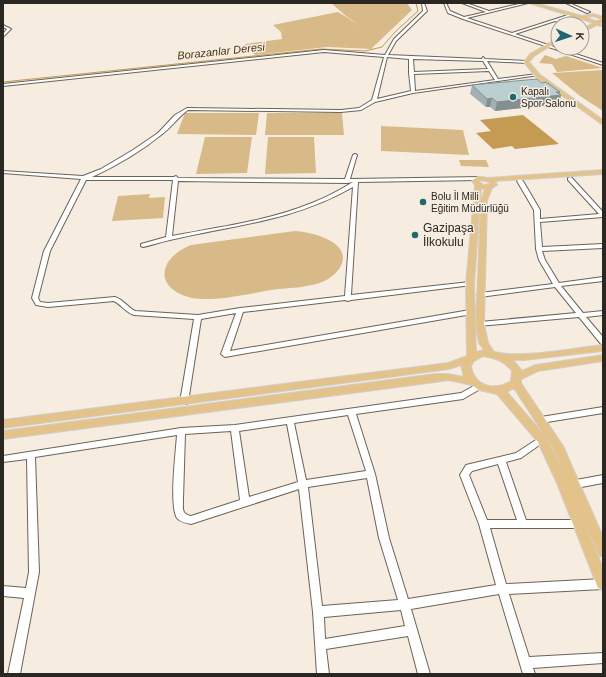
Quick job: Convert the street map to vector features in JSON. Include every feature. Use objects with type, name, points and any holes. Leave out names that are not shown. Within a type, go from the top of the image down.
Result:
[{"type":"main road","points":[[531,3],[570,15],[603,14]]},
{"type":"main road","points":[[536,3],[569,13],[588,15],[600,22]]},
{"type":"main road","points":[[588,15],[600,22]]},
{"type":"main road","points":[[590,25],[600,22]]},
{"type":"main road","points":[[590,27],[600,22]]},
{"type":"main road","points":[[550,43],[532,55],[526,62],[537,75],[603,123]]},
{"type":"main road","points":[[550,49],[535,59],[534,63],[536,68],[603,118]]},
{"type":"main road","points":[[491,184],[603,172]]},
{"type":"main road","points":[[476,384],[465,370],[465,364],[470,358],[470,284],[478,182],[491,184],[603,177]]},
{"type":"main road","points":[[491,184],[484,200],[480,295],[480,324],[484,344],[495,355],[514,366],[516,380],[558,446],[576,484],[603,551]]},
{"type":"main road","points":[[3,424],[184,402],[449,366],[482,353],[524,357],[603,348]]},
{"type":"main road","points":[[3,435],[435,378],[448,377],[476,384],[488,389],[499,390],[511,387],[516,380],[529,370],[603,358]]},
{"type":"main road","points":[[499,390],[542,439],[563,483],[603,584]]},
{"type":"street","points":[[374,101],[386,56],[395,40],[425,11],[422,3]]},
{"type":"street","points":[[445,3],[450,12],[464,18],[550,47]]},
{"type":"street","points":[[463,3],[490,12]]},
{"type":"street","points":[[464,18],[527,3]]},
{"type":"street","points":[[567,3],[588,15]]},
{"type":"street","points":[[506,5],[512,6]]},
{"type":"street","points":[[512,34],[550,22]]},
{"type":"street","points":[[3,26],[9,29],[3,36]]},
{"type":"street","points":[[3,85],[324,51],[443,60],[483,58],[526,62]]},
{"type":"street","points":[[578,56],[603,64]]},
{"type":"street","points":[[411,58],[413,92]]},
{"type":"street","points":[[483,58],[489,70],[497,80]]},
{"type":"street","points":[[411,73],[489,70]]},
{"type":"street","points":[[470,284],[198,316],[134,313],[127,311],[120,300],[115,299],[48,305],[36,302],[47,251],[84,178],[102,170],[135,151],[160,134],[177,116],[187,109],[341,111],[360,109],[374,101],[413,92],[537,75]]},
{"type":"street","points":[[347,181],[355,155]]},
{"type":"street","points":[[3,172],[84,178],[176,178],[356,182],[454,180],[478,182]]},
{"type":"street","points":[[169,238],[176,178]]},
{"type":"street","points":[[570,179],[603,215]]},
{"type":"street","points":[[143,245],[169,238],[303,210],[343,192],[356,182]]},
{"type":"street","points":[[348,299],[356,182]]},
{"type":"street","points":[[520,182],[537,210],[539,249],[542,260],[557,285],[603,342]]},
{"type":"street","points":[[538,221],[603,215]]},
{"type":"street","points":[[539,249],[603,246]]},
{"type":"street","points":[[480,295],[603,279]]},
{"type":"street","points":[[240,310],[225,354],[470,312]]},
{"type":"street","points":[[480,324],[603,313]]},
{"type":"street","points":[[184,402],[198,316]]},
{"type":"street","points":[[3,459],[181,431],[235,428],[463,396],[476,384]]},
{"type":"street","points":[[541,420],[603,410]]},
{"type":"street","points":[[351,411],[371,474],[384,538],[405,605],[424,674]]},
{"type":"street","points":[[290,420],[303,484],[324,674]]},
{"type":"street","points":[[235,428],[245,502]]},
{"type":"street","points":[[181,431],[178,502],[180,515],[184,519],[191,520],[303,484],[371,474]]},
{"type":"street","points":[[542,439],[518,456],[469,468],[464,475],[484,524],[502,589],[527,669],[603,658]]},
{"type":"street","points":[[14,674],[34,572],[31,455]]},
{"type":"street","points":[[501,460],[523,524]]},
{"type":"street","points":[[576,484],[603,479]]},
{"type":"street","points":[[484,524],[580,524]]},
{"type":"street","points":[[318,612],[405,605],[502,589],[603,584]]},
{"type":"street","points":[[3,591],[30,593]]},
{"type":"street","points":[[321,645],[412,630]]},
{"type":"shaded area","points":[[331,3],[407,3],[412,10],[371,49],[327,47],[255,55],[245,44],[282,39],[281,32],[273,25],[338,12],[361,26]]},
{"type":"shaded area","points":[[545,55],[556,59],[566,56],[603,68],[557,72],[552,64],[539,63]]},
{"type":"shaded area","points":[[603,70],[603,111],[580,96],[552,73]]},
{"type":"shaded area","points":[[185,113],[259,113],[256,135],[177,134]]},
{"type":"shaded area","points":[[267,113],[342,113],[344,135],[265,135]]},
{"type":"shaded area","points":[[523,115],[559,144],[515,149],[512,146],[493,149],[476,133],[491,131],[480,120]]},
{"type":"shaded area","points":[[381,126],[463,130],[469,155],[381,151]]},
{"type":"shaded area","points":[[205,137],[252,137],[247,173],[196,174]]},
{"type":"shaded area","points":[[268,137],[314,137],[316,173],[265,174]]},
{"type":"shaded area","points":[[459,160],[486,160],[489,167],[461,166]]},
{"type":"shaded area","points":[[150,194],[149,198],[165,197],[163,218],[112,221],[118,196]]},
{"type":"shaded area","points":[[295,231],[321,237],[337,246],[342,252],[343,260],[335,274],[323,282],[311,285],[211,299],[192,298],[179,294],[171,288],[166,281],[164,273],[167,265],[180,251],[191,245]]},
{"type":"building","points":[[537,79],[542,83],[546,82],[560,92],[556,92],[561,95],[497,102],[492,98],[487,99],[472,85]]},
{"type":"waterway","name":"Borazanlar Deresi","points":[[3,82],[321,49],[365,51],[382,47],[395,32],[418,11],[416,3]]},
{"type":"place","name":"Kapalı Spor Salonu","points":[[513,97]]},
{"type":"place","name":"Bolu İl Milli Eğitim Müdürlüğü","points":[[423,202]]},
{"type":"place","name":"Gazipaşa İlkokulu","points":[[415,235]]}]
